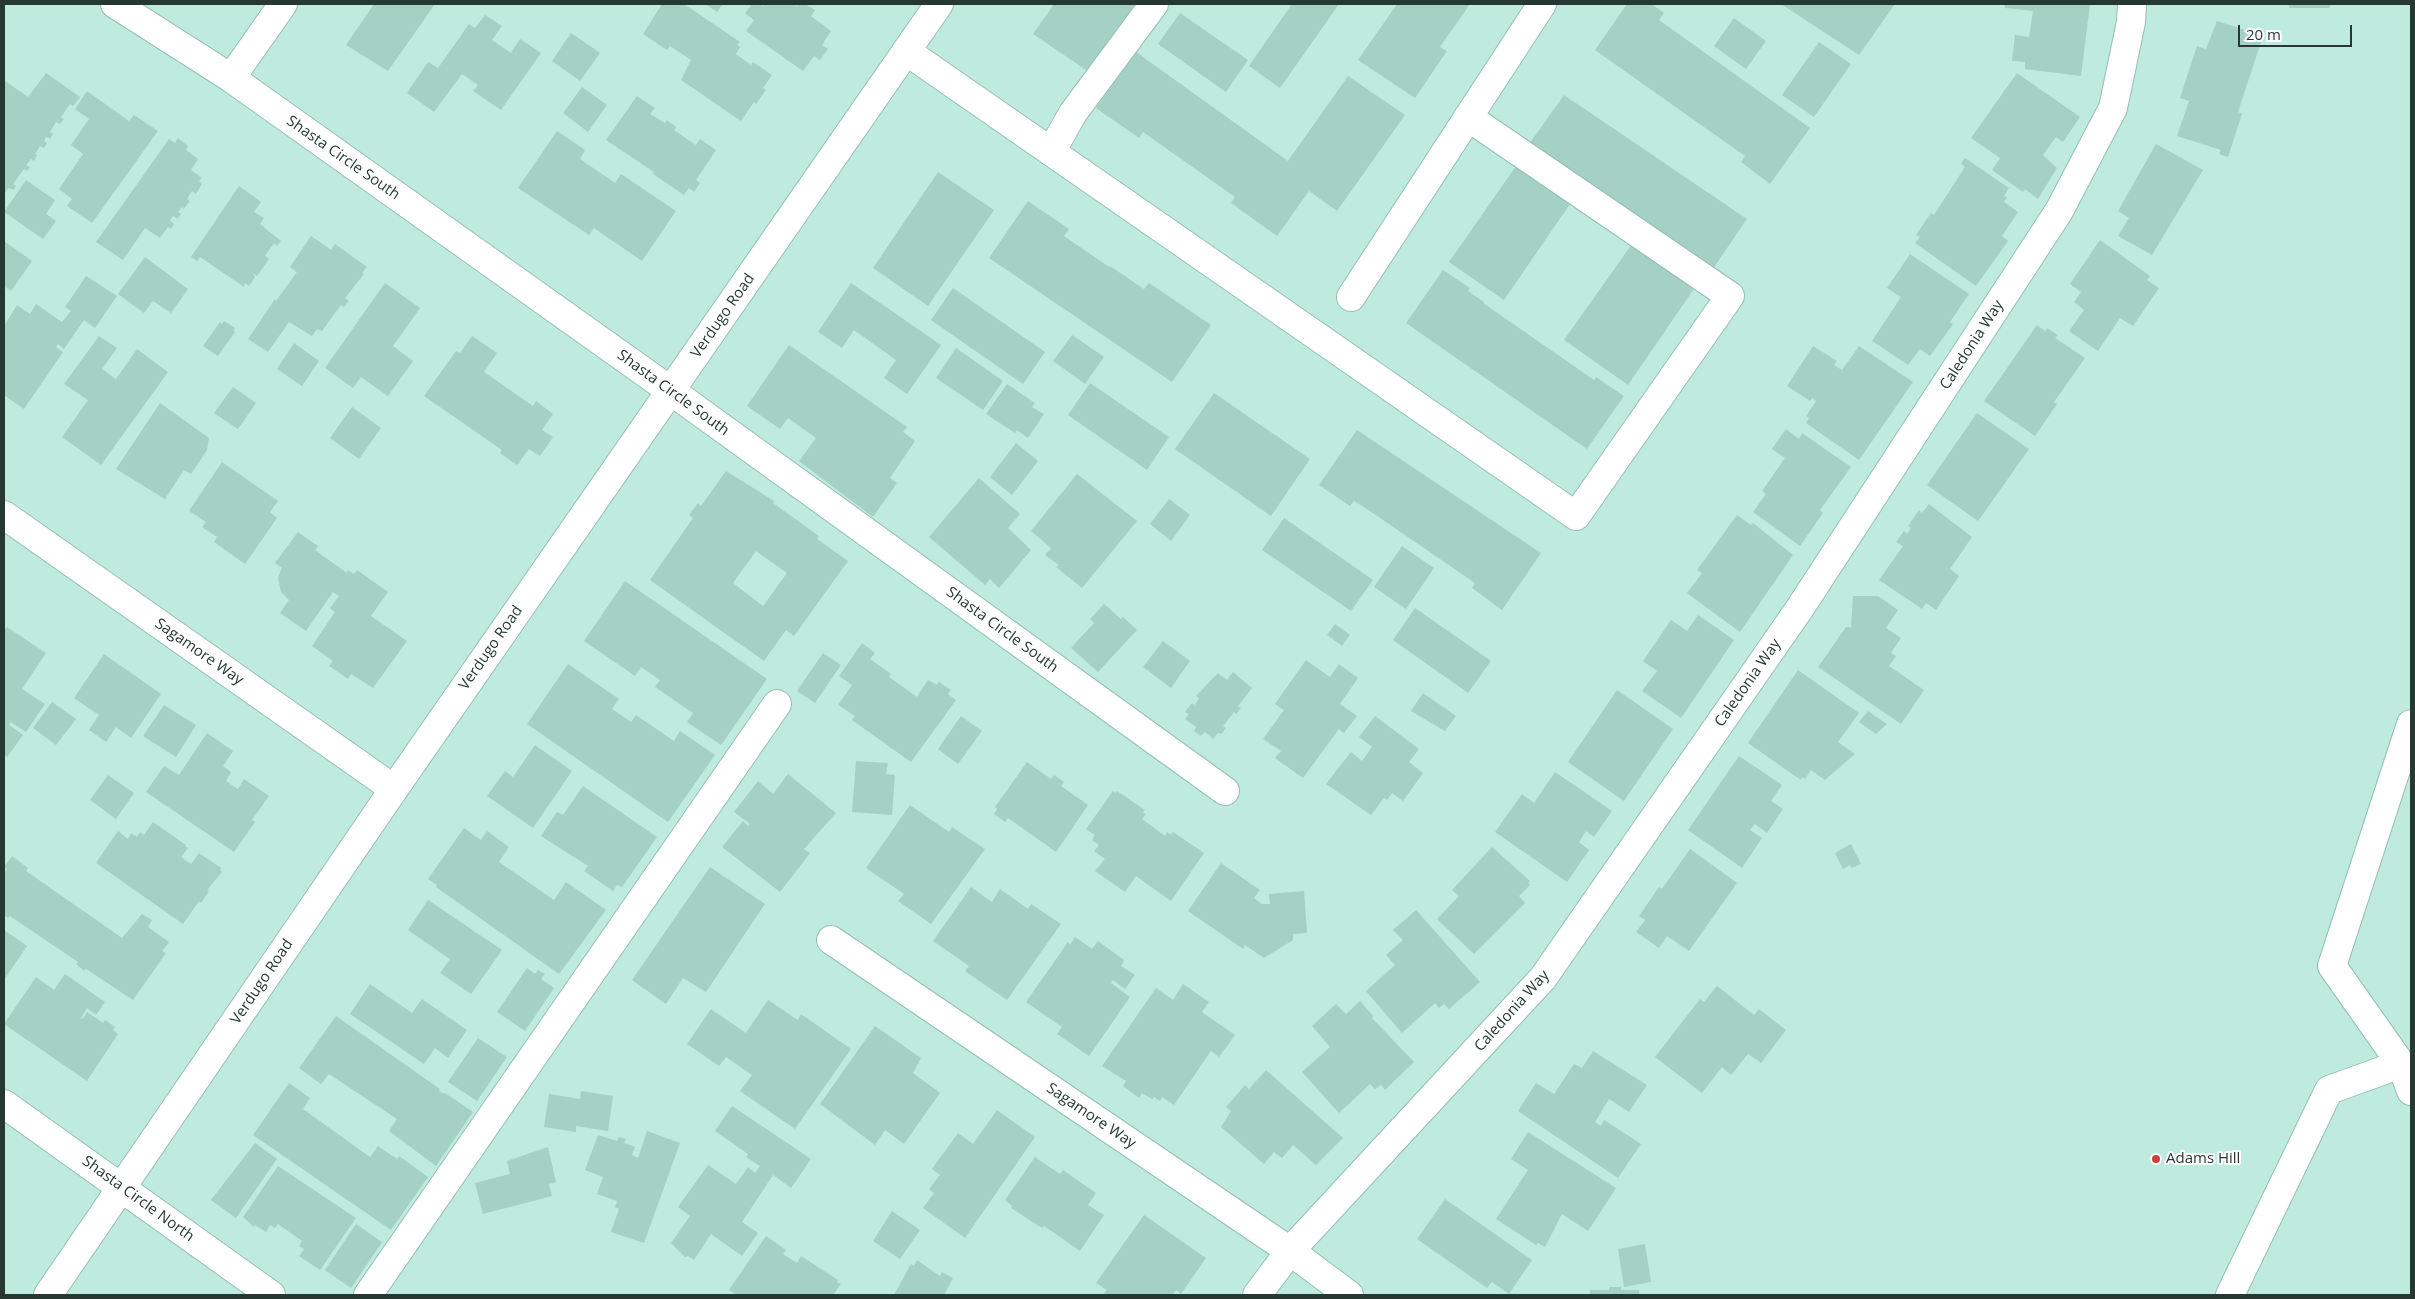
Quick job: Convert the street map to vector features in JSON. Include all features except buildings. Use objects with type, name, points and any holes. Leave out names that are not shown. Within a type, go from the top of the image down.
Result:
[{"type":"street","name":"Shasta Circle South","points":[[115,4],[230,78],[671,391],[1226,791]]},
{"type":"street","points":[[230,78],[283,4]]},
{"type":"street","name":"Verdugo Road","points":[[48,1295],[394,789],[939,4]]},
{"type":"street","points":[[1051,152],[1073,113],[1154,4]]},
{"type":"street","points":[[1351,297],[1542,4]]},
{"type":"street","name":"Caledonia Way","points":[[1257,1295],[1290,1251],[1543,978],[1800,608],[2059,211],[2113,108],[2131,22],[2132,4]]},
{"type":"street","points":[[906,51],[1576,516],[1730,296],[1468,117]]},
{"type":"street","name":"Sagamore Way","points":[[4,515],[394,789]]},
{"type":"street","points":[[368,1295],[777,704]]},
{"type":"street","points":[[2411,724],[2332,966],[2401,1064],[2411,1091]]},
{"type":"street","name":"Sagamore Way","points":[[831,940],[1290,1251],[1349,1295]]},
{"type":"street","points":[[2230,1295],[2329,1090],[2401,1064]]},
{"type":"street","name":"Shasta Circle North","points":[[4,1104],[122,1186],[272,1295]]},
{"type":"place","name":"Adams Hill","points":[[2156,1159]]}]
